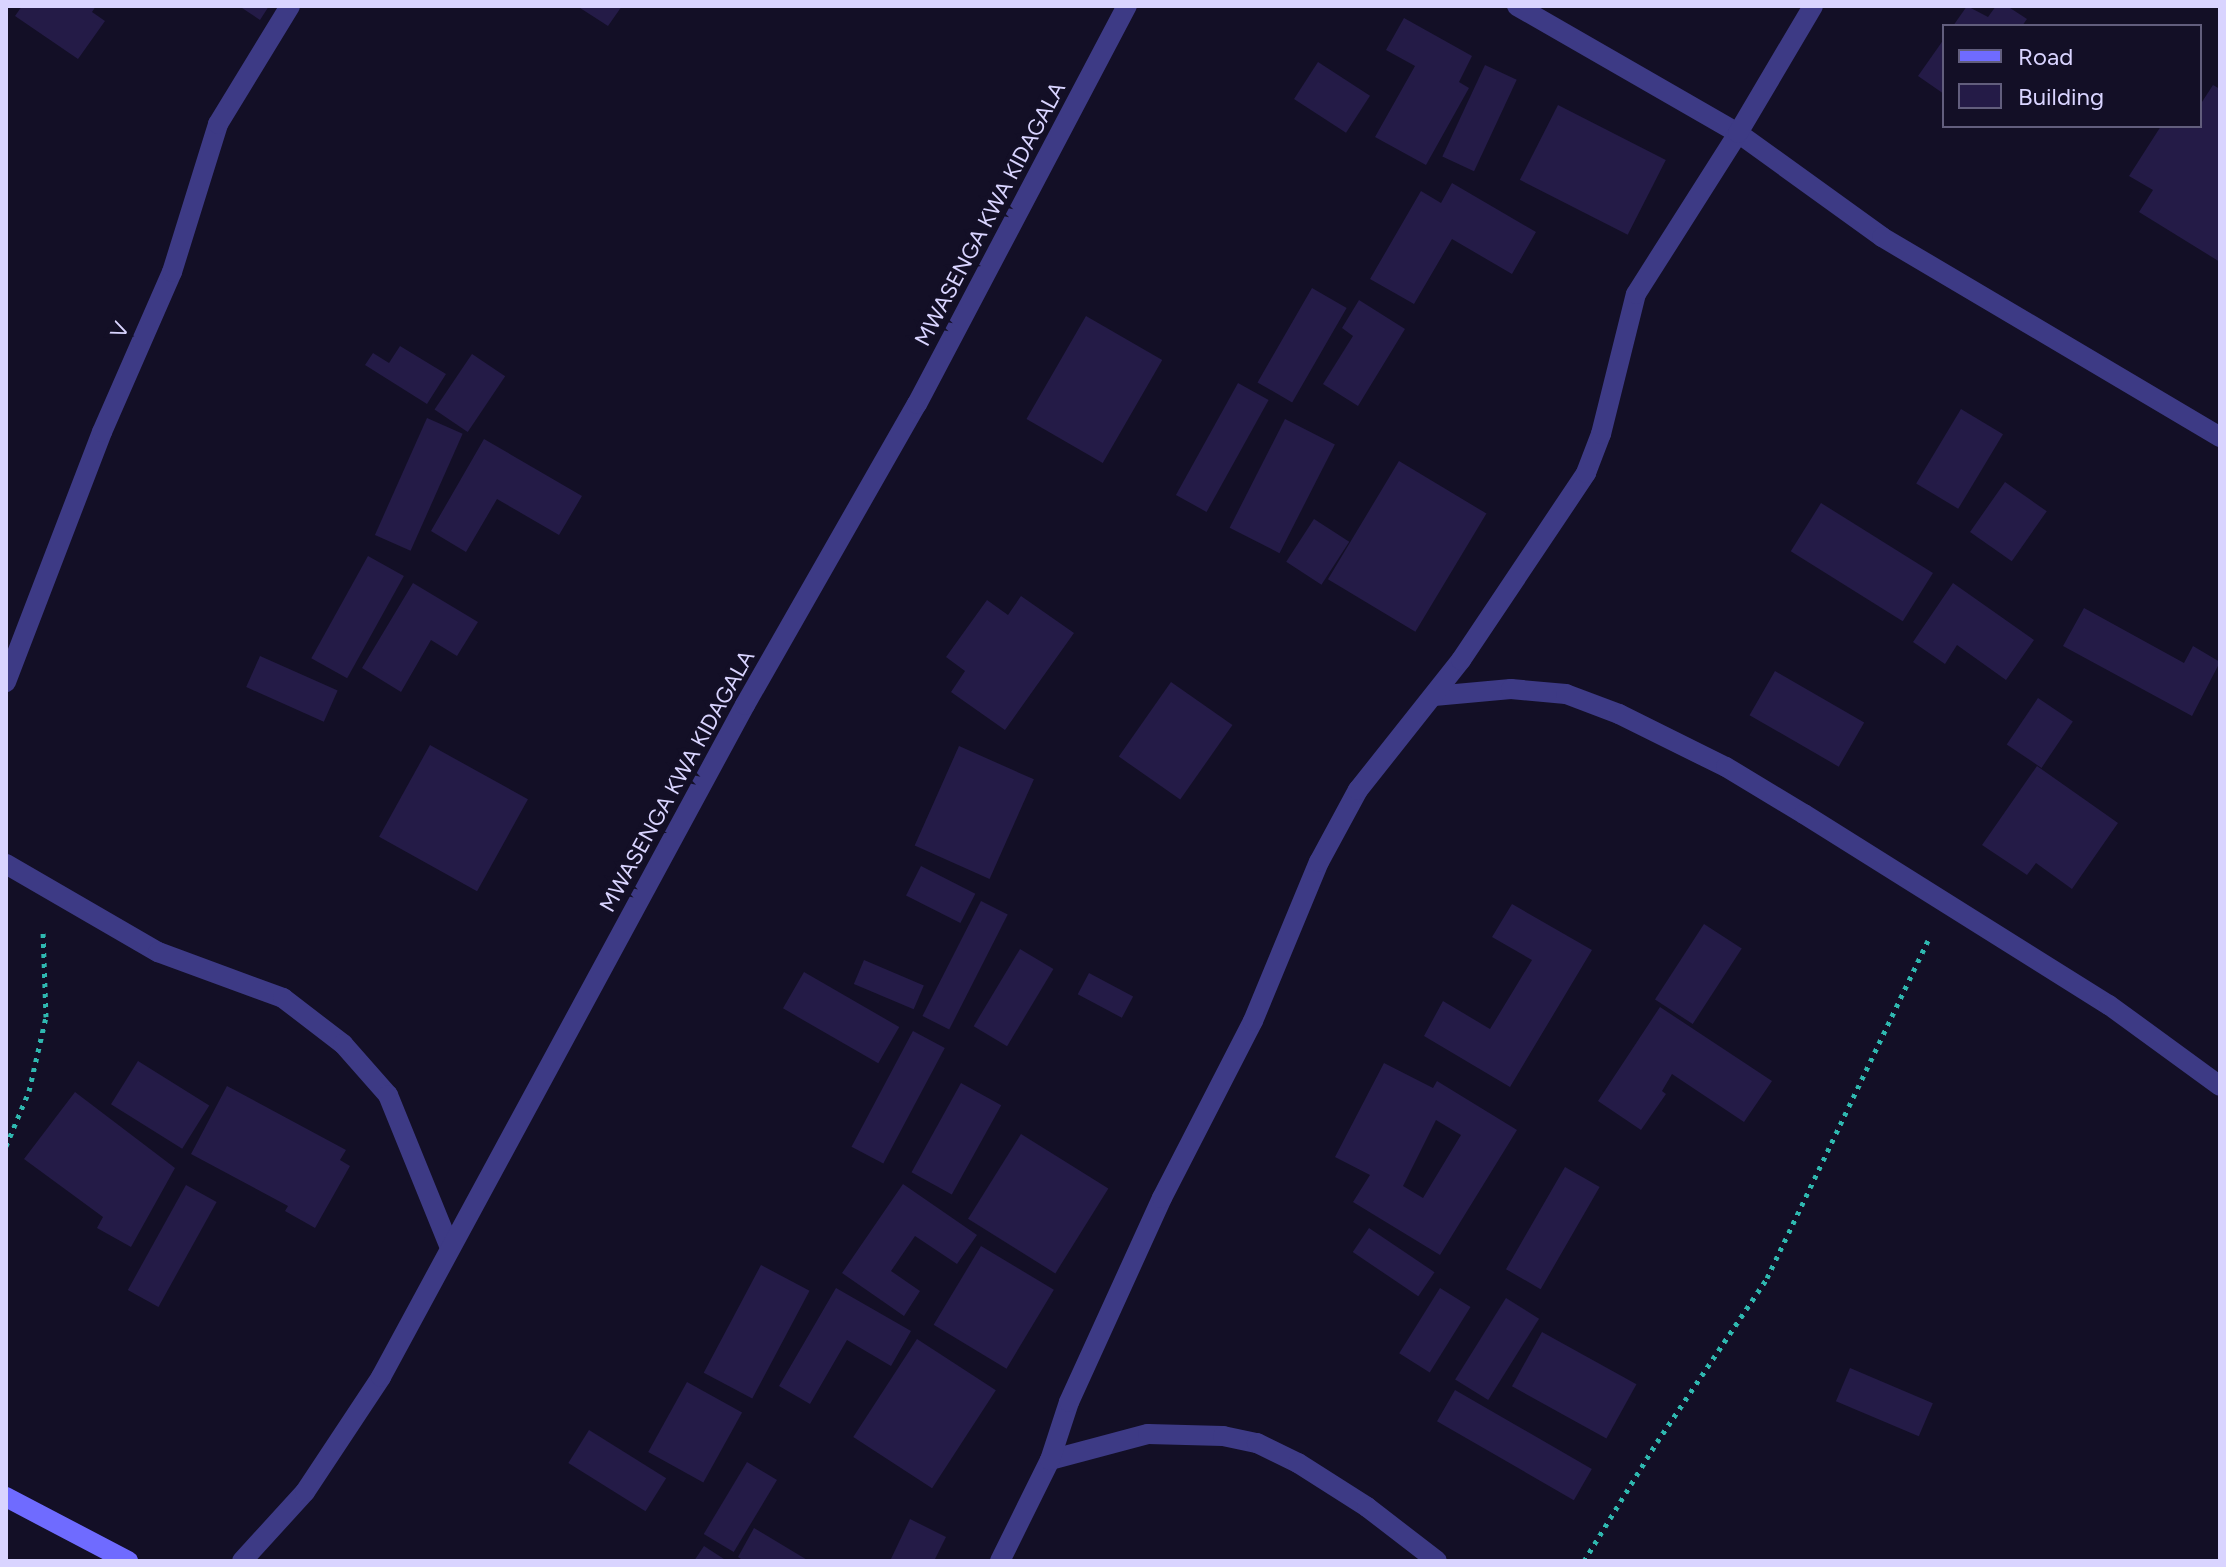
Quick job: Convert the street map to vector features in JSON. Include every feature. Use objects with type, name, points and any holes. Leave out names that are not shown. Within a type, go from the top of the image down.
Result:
[{"type":"main road","points":[[6,1497],[128,1561]]},
{"type":"street","name":"V","points":[[6,682],[102,432],[172,272],[218,124],[290,6]]},
{"type":"street","name":"MWASENGA KWA KIDAGALA","points":[[242,1561],[305,1492],[364,1403],[745,705],[917,404],[1127,6]]},
{"type":"street","points":[[1517,6],[1738,133],[1882,237],[2220,437]]},
{"type":"street","points":[[1000,1561],[1050,1460],[1069,1402],[1162,1198],[1253,1021],[1319,862],[1358,790],[1434,696],[1586,473],[1601,434],[1636,294],[1647,272],[1738,133],[1813,6]]},
{"type":"street","points":[[1434,696],[1511,689],[1566,694],[1619,714],[1726,767],[2109,1005],[2220,1086]]},
{"type":"street","points":[[6,864],[158,952],[283,998],[343,1044],[388,1095],[450,1248]]},
{"type":"street","points":[[1050,1460],[1148,1434],[1223,1436],[1257,1443],[1298,1463],[1367,1507],[1437,1561]]},
{"type":"path","points":[[6,1146],[29,1091],[46,1017],[41,884]]},
{"type":"path","points":[[1584,1561],[1673,1416],[1767,1278],[1945,905]]},
{"type":"building","points":[[22,6],[96,6],[92,12],[105,21],[78,59],[15,16]]},
{"type":"building","points":[[239,6],[269,6],[260,20]]},
{"type":"building","points":[[577,6],[622,6],[608,26]]},
{"type":"building","points":[[1967,6],[1988,17],[1996,6],[2007,6],[2027,19],[2023,24],[1954,24]]},
{"type":"building","points":[[1404,18],[1472,56],[1459,82],[1469,88],[1426,165],[1375,137],[1415,66],[1386,50]]},
{"type":"building","points":[[1942,42],[1942,93],[1918,76]]},
{"type":"building","points":[[1318,62],[1370,96],[1346,133],[1294,99]]},
{"type":"building","points":[[1485,65],[1517,80],[1474,171],[1442,157]]},
{"type":"building","points":[[2213,85],[2220,89],[2220,262],[2139,212],[2153,190],[2129,176],[2160,128],[2202,128],[2202,102]]},
{"type":"building","points":[[1558,105],[1666,160],[1628,235],[1520,180]]},
{"type":"building","points":[[1452,183],[1536,232],[1512,274],[1452,239],[1414,304],[1370,279],[1421,191],[1441,203]]},
{"type":"building","points":[[1312,288],[1347,308],[1292,402],[1258,382]]},
{"type":"building","points":[[1359,300],[1405,329],[1358,406],[1323,384],[1353,336],[1342,328]]},
{"type":"building","points":[[1086,316],[1162,360],[1103,463],[1026,419]]},
{"type":"building","points":[[400,346],[446,374],[427,404],[365,365],[373,353],[389,363]]},
{"type":"building","points":[[472,354],[505,376],[468,432],[435,410]]},
{"type":"building","points":[[1238,383],[1269,400],[1207,512],[1176,495]]},
{"type":"building","points":[[1961,409],[2003,434],[1958,509],[1916,484]]},
{"type":"building","points":[[427,418],[463,434],[411,551],[375,535]]},
{"type":"building","points":[[1285,419],[1335,444],[1280,553],[1230,528]]},
{"type":"building","points":[[484,439],[582,496],[559,535],[497,499],[466,552],[431,531]]},
{"type":"building","points":[[1399,461],[1486,514],[1415,632],[1328,579]]},
{"type":"building","points":[[2005,482],[2047,511],[2012,561],[1970,532]]},
{"type":"building","points":[[1821,503],[1933,573],[1903,621],[1791,551]]},
{"type":"building","points":[[1314,519],[1349,542],[1321,585],[1286,562]]},
{"type":"building","points":[[368,556],[404,576],[347,678],[311,658]]},
{"type":"building","points":[[413,583],[478,622],[457,656],[431,640],[401,692],[362,668]]},
{"type":"building","points":[[1953,583],[2034,640],[2006,680],[1957,645],[1945,664],[1913,642]]},
{"type":"building","points":[[1021,596],[1074,633],[1005,730],[951,692],[965,671],[946,657],[987,600],[1008,615]]},
{"type":"building","points":[[2084,608],[2184,663],[2193,646],[2220,662],[2192,716],[2063,646]]},
{"type":"building","points":[[260,656],[338,691],[324,722],[246,687]]},
{"type":"building","points":[[1775,671],[1864,722],[1839,767],[1750,715]]},
{"type":"building","points":[[1171,682],[1232,725],[1180,800],[1119,757]]},
{"type":"building","points":[[2038,698],[2073,721],[2042,768],[2007,744]]},
{"type":"building","points":[[430,745],[528,799],[477,891],[379,837]]},
{"type":"building","points":[[959,746],[1034,779],[990,879],[915,846]]},
{"type":"building","points":[[2037,766],[2118,823],[2072,889],[2036,863],[2027,875],[1982,845]]},
{"type":"building","points":[[921,866],[975,894],[960,923],[906,895]]},
{"type":"building","points":[[981,901],[1008,915],[949,1030],[922,1016]]},
{"type":"building","points":[[1512,904],[1592,950],[1510,1087],[1424,1036],[1443,1001],[1490,1029],[1532,960],[1492,937]]},
{"type":"building","points":[[1704,924],[1742,949],[1693,1024],[1655,999]]},
{"type":"building","points":[[1020,949],[1053,969],[1007,1046],[974,1026]]},
{"type":"building","points":[[864,960],[924,985],[914,1009],[854,984]]},
{"type":"building","points":[[804,972],[899,1027],[878,1063],[783,1008]]},
{"type":"building","points":[[1089,973],[1133,996],[1122,1018],[1078,994]]},
{"type":"building","points":[[1660,1007],[1772,1081],[1744,1122],[1672,1074],[1662,1091],[1666,1094],[1641,1130],[1598,1101]]},
{"type":"building","points":[[913,1031],[945,1048],[883,1164],[851,1147]]},
{"type":"building","points":[[138,1061],[209,1106],[182,1149],[111,1104]]},
{"type":"building","points":[[1384,1063],[1433,1088],[1437,1081],[1517,1130],[1440,1255],[1353,1202],[1370,1175],[1335,1157]],"holes":[[[1436,1120],[1461,1135],[1423,1198],[1403,1186]]]},
{"type":"building","points":[[961,1083],[1001,1105],[952,1195],[912,1172]]},
{"type":"building","points":[[227,1086],[346,1150],[340,1160],[350,1166],[315,1228],[285,1211],[288,1206],[191,1154]]},
{"type":"building","points":[[75,1092],[175,1168],[131,1247],[97,1228],[103,1217],[24,1159]]},
{"type":"building","points":[[1021,1134],[1108,1189],[1055,1273],[968,1219]]},
{"type":"building","points":[[1565,1167],[1600,1187],[1541,1289],[1506,1269]]},
{"type":"building","points":[[903,1184],[977,1235],[957,1264],[915,1236],[891,1271],[920,1291],[904,1316],[842,1273]]},
{"type":"building","points":[[186,1185],[217,1202],[158,1307],[128,1290]]},
{"type":"building","points":[[1369,1228],[1434,1272],[1418,1296],[1353,1252]]},
{"type":"building","points":[[981,1246],[1054,1290],[1006,1369],[934,1325]]},
{"type":"building","points":[[761,1265],[810,1291],[752,1399],[704,1373]]},
{"type":"building","points":[[836,1288],[911,1331],[891,1366],[847,1340],[810,1404],[779,1386]]},
{"type":"building","points":[[1440,1288],[1471,1307],[1430,1372],[1399,1353]]},
{"type":"building","points":[[1506,1298],[1539,1319],[1488,1400],[1455,1379]]},
{"type":"building","points":[[1542,1332],[1636,1384],[1606,1439],[1512,1386]]},
{"type":"building","points":[[917,1339],[996,1390],[932,1488],[853,1437]]},
{"type":"building","points":[[1850,1368],[1933,1403],[1919,1436],[1836,1401]]},
{"type":"building","points":[[687,1382],[742,1413],[703,1483],[648,1452]]},
{"type":"building","points":[[1455,1390],[1592,1469],[1574,1500],[1437,1421]]},
{"type":"building","points":[[589,1430],[666,1478],[646,1511],[568,1463]]},
{"type":"building","points":[[747,1462],[777,1480],[734,1552],[704,1534]]},
{"type":"building","points":[[910,1519],[946,1537],[934,1561],[890,1561]]},
{"type":"building","points":[[754,1528],[809,1561],[744,1561],[738,1557]]},
{"type":"building","points":[[704,1546],[727,1561],[694,1561]]}]
